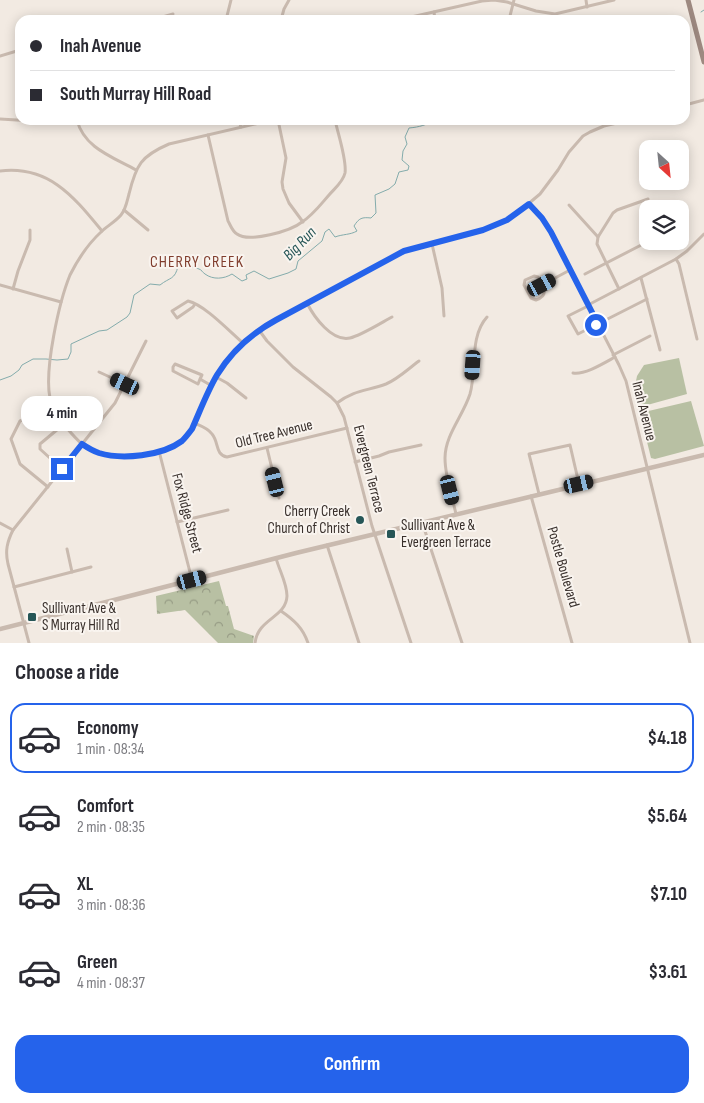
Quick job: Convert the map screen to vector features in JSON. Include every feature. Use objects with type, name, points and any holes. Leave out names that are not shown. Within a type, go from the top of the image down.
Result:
[{"type":"main road","points":[[688,0],[704,62]]},
{"type":"street","points":[[227,15],[231,0]]},
{"type":"street","points":[[282,15],[288,0]]},
{"type":"street","points":[[420,15],[494,0],[514,2],[536,11],[554,14],[614,0]]},
{"type":"street","points":[[586,0],[587,6]]},
{"type":"street","points":[[510,15],[514,2]]},
{"type":"street","points":[[0,56],[15,52]]},
{"type":"street","points":[[690,104],[704,100]]},
{"type":"street","points":[[0,119],[15,120]]},
{"type":"street","points":[[79,125],[84,136],[94,146],[136,170]]},
{"type":"street","points":[[250,125],[169,144],[156,149],[148,155],[136,170],[124,210],[115,221],[94,239],[79,259],[70,276],[61,302],[50,362],[48,377],[50,398],[53,407],[64,424],[82,444],[91,450],[110,456],[134,456],[169,448],[182,441],[194,424],[216,377],[228,359],[259,330],[404,251],[483,230],[507,220],[540,194],[569,152],[583,136],[608,125]]},
{"type":"street","points":[[279,125],[286,158],[282,182],[283,189],[289,203],[303,222]]},
{"type":"street","points":[[208,135],[228,221],[238,234],[246,238],[255,238],[290,229],[303,222],[333,191],[344,176],[344,159],[336,125]]},
{"type":"street","points":[[0,171],[30,172],[52,181],[75,199],[102,231]]},
{"type":"street","points":[[619,289],[597,244],[598,237],[613,213],[648,199]]},
{"type":"street","name":"Inah Avenue","points":[[529,204],[542,218],[551,232],[623,374],[690,643]]},
{"type":"street","points":[[569,204],[598,237]]},
{"type":"street","points":[[124,210],[148,230]]},
{"type":"street","points":[[13,289],[30,240],[30,230]]},
{"type":"street","points":[[646,299],[578,334],[568,316],[676,259],[704,234]]},
{"type":"street","points":[[432,244],[442,288],[444,316]]},
{"type":"street","points":[[585,274],[639,246]]},
{"type":"street","points":[[676,259],[679,264],[697,339]]},
{"type":"street","points":[[542,285],[570,270]]},
{"type":"street","points":[[534,276],[538,277],[542,285],[545,290],[544,295],[536,300],[531,298],[524,282],[527,278],[534,276]]},
{"type":"street","points":[[641,278],[660,350]]},
{"type":"street","points":[[0,285],[61,302]]},
{"type":"street","points":[[195,304],[177,318],[172,311],[188,301],[195,304],[205,310],[243,343]]},
{"type":"street","points":[[307,303],[318,321],[333,334],[342,338],[352,338],[392,317]]},
{"type":"street","points":[[456,515],[445,456],[450,435],[470,394],[475,347],[480,327],[487,317]]},
{"type":"street","name":"Evergreen Terrace","points":[[259,330],[294,368],[337,404],[344,417],[374,534],[411,643]]},
{"type":"street","points":[[573,373],[583,372],[650,336]]},
{"type":"street","points":[[29,643],[6,555],[13,530],[115,403],[146,341]]},
{"type":"street","points":[[337,404],[353,393],[394,380],[419,361]]},
{"type":"street","points":[[175,364],[202,375],[200,379],[198,384],[173,371],[173,367],[175,364]]},
{"type":"street","points":[[99,372],[125,384]]},
{"type":"street","points":[[216,377],[246,398]]},
{"type":"street","points":[[200,379],[212,386]]},
{"type":"street","points":[[48,487],[20,464],[11,441],[20,421],[53,407]]},
{"type":"street","points":[[62,469],[40,449],[40,444],[64,424]]},
{"type":"street","name":"Old Tree Avenue","points":[[194,424],[207,429],[216,440],[220,454],[227,457],[347,428]]},
{"type":"street","points":[[355,462],[420,444]]},
{"type":"street","points":[[539,494],[530,454],[570,444],[579,484]]},
{"type":"street","points":[[266,448],[279,498]]},
{"type":"street","name":"Fox Ridge Street","points":[[159,451],[192,580]]},
{"type":"street","points":[[0,629],[327,545],[704,454]]},
{"type":"street","name":"Postle Boulevard","points":[[531,496],[572,643]]},
{"type":"street","points":[[178,522],[228,510]]},
{"type":"street","points":[[422,522],[462,643]]},
{"type":"street","points":[[0,523],[13,530]]},
{"type":"street","points":[[327,545],[359,643]]},
{"type":"street","points":[[67,549],[72,572]]},
{"type":"street","points":[[255,643],[256,636],[265,623],[281,611],[285,603],[286,592],[276,558]]},
{"type":"street","points":[[14,587],[91,567]]},
{"type":"street","points":[[281,611],[298,625],[308,643]]},
{"type":"green space","points":[[679,358],[687,394],[640,407],[635,386],[637,376],[644,365]]},
{"type":"green space","points":[[691,401],[704,446],[655,459],[651,458],[640,413]]},
{"type":"green space","points":[[219,581],[234,629],[254,636],[253,643],[218,643],[185,610],[157,614],[156,596]]},
{"type":"waterway","name":"Big Run","points":[[0,380],[11,376],[22,365],[33,359],[68,359],[71,352],[71,344],[99,331],[107,330],[127,317],[130,313],[134,295],[150,284],[160,285],[172,278],[178,266],[183,264],[200,269],[211,277],[222,278],[232,274],[242,281],[247,279],[246,275],[254,271],[269,279],[296,269],[298,261],[322,241],[325,232],[329,229],[335,237],[352,233],[357,231],[354,226],[359,220],[371,218],[376,213],[375,195],[395,184],[399,172],[408,170],[409,166],[402,160],[403,151],[407,144],[405,137],[409,128],[423,125]]},
{"type":"place","name":"Cherry Creek Church of Christ","points":[[360,520]]},
{"type":"place","name":"Sullivant Ave & Evergreen Terrace","points":[[391,534]]},
{"type":"place","name":"Sullivant Ave & S Murray Hill Rd","points":[[32,617]]},
{"type":"district","name":"CHERRY CREEK","points":[[197,262]]},
{"type":"route","points":[[62,469],[82,444],[91,450],[110,456],[146,454],[176,445],[192,429],[216,377],[228,359],[259,330],[404,251],[483,230],[507,220],[529,204],[542,218],[551,232],[598,324],[596,325]]}]
